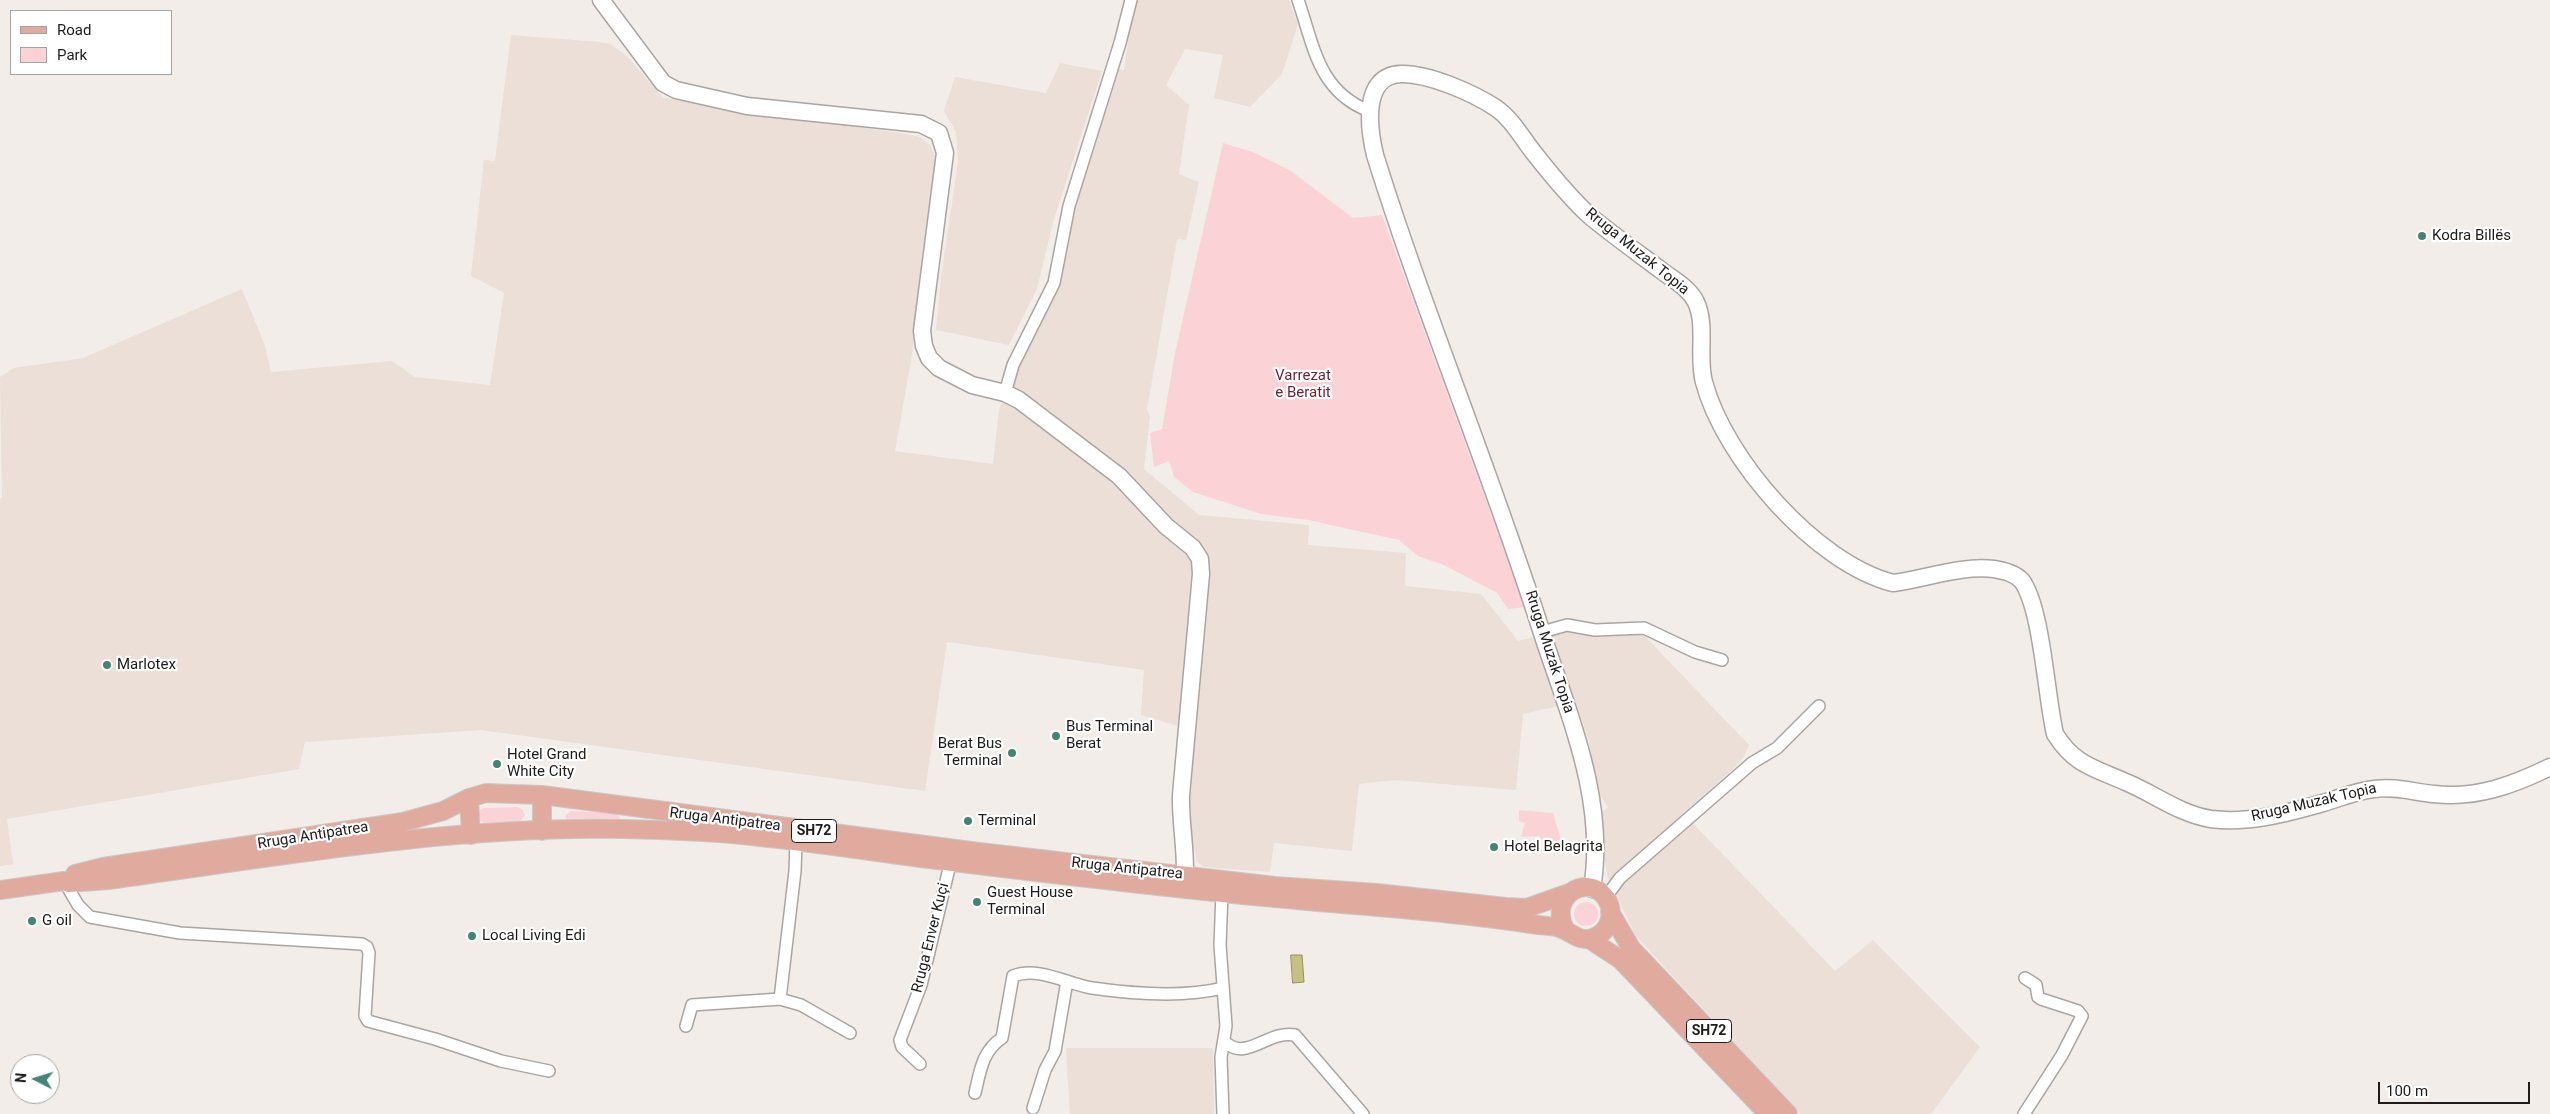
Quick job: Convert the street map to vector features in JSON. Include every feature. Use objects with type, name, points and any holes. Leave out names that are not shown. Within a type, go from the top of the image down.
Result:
[{"type":"main road","name":"Rruga Antipatrea","points":[[64,881],[68,876],[103,867],[403,822],[443,811],[469,798],[486,793],[542,795],[739,828],[952,855],[1185,882],[1275,886],[1565,929],[1578,938],[1589,939],[1621,960],[1768,1114]]},
{"type":"main road","points":[[542,795],[542,831]]},
{"type":"main road","points":[[469,798],[471,835]]},
{"type":"main road","name":"Rruga Antipatrea","points":[[0,890],[64,881],[69,883],[108,880],[440,835],[542,831],[739,828],[796,842],[952,855]]},
{"type":"main road","name":"Rruga Antipatrea","points":[[1185,882],[1222,893],[1506,908],[1528,908],[1581,888],[1602,900]]},
{"type":"main road","points":[[1565,929],[1560,920],[1560,909],[1564,899],[1571,892]]},
{"type":"main road","points":[[1589,939],[1599,935],[1606,928],[1602,900]]},
{"type":"main road","name":"SH72","points":[[1602,900],[1631,948],[1788,1114]]},
{"type":"street","points":[[601,0],[663,83],[676,90],[747,106],[921,124],[939,133],[945,153],[922,332],[924,346],[929,358],[939,368],[954,377],[972,385],[1005,393],[1019,400],[1119,476],[1166,526],[1193,548],[1200,559],[1201,574],[1180,795],[1180,825],[1185,882]]},
{"type":"street","points":[[1005,393],[1013,365],[1054,283],[1069,206],[1120,43],[1131,0]]},
{"type":"street","points":[[1298,0],[1316,59],[1336,91],[1358,106],[1370,111]]},
{"type":"street","name":"Rruga Muzak Topia","points":[[1602,900],[1595,822],[1582,755],[1518,556],[1390,205],[1371,139],[1370,111],[1372,96],[1378,85],[1387,77],[1399,74],[1435,80],[1494,107],[1502,113],[1535,154],[1590,216],[1683,286],[1696,302],[1701,324],[1703,381],[1714,412],[1731,443],[1769,494],[1796,524],[1820,544],[1865,572],[1893,583],[1980,569],[1995,569],[2015,575],[2026,589],[2037,623],[2055,734],[2064,749],[2076,761],[2131,784],[2171,807],[2211,818],[2239,819],[2265,817],[2373,788],[2400,788],[2450,795],[2474,794],[2506,786],[2550,767]]},
{"type":"street","points":[[1542,632],[1567,625],[1595,630],[1644,628],[1696,652],[1722,660]]},
{"type":"street","points":[[1602,900],[1620,878],[1752,763],[1778,748],[1819,706]]},
{"type":"street","points":[[780,999],[795,871],[796,842]]},
{"type":"street","name":"Rruga Enver Kuçi","points":[[920,1064],[902,1047],[900,1040],[922,985],[952,855]]},
{"type":"street","points":[[64,881],[78,905],[90,917],[180,933],[362,944],[367,947],[368,953],[365,1016],[368,1021],[434,1039],[501,1061],[549,1071]]},
{"type":"street","points":[[1222,893],[1220,945],[1225,1042],[1221,1057],[1223,1114]]},
{"type":"street","points":[[975,1093],[985,1055],[989,1047],[1002,1038],[1013,976],[1034,974],[1089,987],[1118,991],[1192,992],[1223,988]]},
{"type":"street","points":[[2024,1114],[2062,1055],[2082,1016],[2078,1011],[2040,999],[2036,984],[2025,978]]},
{"type":"street","points":[[1033,1108],[1045,1070],[1055,1051],[1067,981]]},
{"type":"street","points":[[686,1026],[692,1005],[780,999],[802,1005],[850,1033]]},
{"type":"street","points":[[1225,1042],[1232,1048],[1241,1048],[1251,1047],[1277,1034],[1295,1035],[1363,1114]]},
{"type":"shaded area","points":[[1134,0],[1289,0],[1298,24],[1282,74],[1250,107],[1214,98],[1223,55],[1185,49],[1166,85],[1189,105],[1179,174],[1199,182],[1186,240],[1177,239],[1147,409],[1150,417],[1144,469],[1199,515],[1309,525],[1308,545],[1406,553],[1405,586],[1481,594],[1518,641],[1575,627],[1641,632],[1749,745],[1744,757],[1732,770],[1683,813],[1835,971],[1873,940],[1980,1047],[1931,1114],[1800,1114],[1635,935],[1607,875],[1598,815],[1608,807],[1597,790],[1589,741],[1576,702],[1523,714],[1516,790],[1395,780],[1359,784],[1352,851],[1274,843],[1270,872],[1204,867],[1197,862],[1188,818],[1195,731],[1141,715],[1144,670],[947,642],[925,791],[481,730],[305,742],[299,769],[7,819],[13,864],[0,866],[0,498],[2,498],[0,377],[14,368],[83,358],[242,289],[265,346],[271,372],[392,361],[415,377],[490,385],[504,293],[471,276],[484,160],[495,161],[511,35],[599,42],[610,44],[627,56],[663,98],[906,134],[920,137],[931,146],[936,160],[911,361],[895,451],[993,464],[999,409],[1026,350],[1059,288],[1071,220],[1113,69],[1124,70]]},
{"type":"shaded area","points":[[1060,63],[1102,71],[1054,219],[1037,289],[1009,345],[936,330],[941,277],[958,163],[956,132],[944,111],[955,77],[1046,93]]},
{"type":"shaded area","points":[[1291,955],[1302,955],[1304,982],[1293,983]]},
{"type":"shaded area","points":[[1066,1048],[1213,1048],[1214,1114],[1070,1114]]},
{"type":"green space","name":"Varrezat e Beratit","points":[[1223,143],[1253,152],[1291,171],[1353,218],[1382,215],[1525,607],[1508,609],[1497,593],[1444,565],[1418,556],[1399,540],[1308,520],[1261,514],[1193,492],[1174,477],[1169,461],[1154,467],[1150,433],[1162,429],[1175,353]]},
{"type":"green space","points":[[517,807],[522,809],[525,815],[519,823],[484,824],[478,818],[480,810],[484,808]]},
{"type":"green space","points":[[1519,810],[1553,813],[1561,840],[1549,852],[1545,850],[1545,843],[1539,836],[1521,837],[1525,823],[1519,821]]},
{"type":"green space","points":[[571,811],[616,813],[620,818],[618,821],[568,823],[565,816]]},
{"type":"green space","points":[[1586,902],[1595,905],[1598,914],[1595,923],[1586,926],[1577,923],[1574,914],[1577,905]]},
{"type":"place","name":"Kodra Billës","points":[[2422,236]]},
{"type":"place","name":"Marlotex","points":[[107,665]]},
{"type":"place","name":"Bus Terminal Berat","points":[[1056,736]]},
{"type":"place","name":"Berat Bus Terminal","points":[[1012,753]]},
{"type":"place","name":"Hotel Grand White City","points":[[497,764]]},
{"type":"place","name":"Terminal","points":[[968,821]]},
{"type":"place","name":"Hotel Belagrita","points":[[1494,847]]},
{"type":"place","name":"Guest House Terminal","points":[[977,902]]},
{"type":"place","name":"G oil","points":[[32,921]]},
{"type":"place","name":"Local Living Edi","points":[[472,936]]}]
